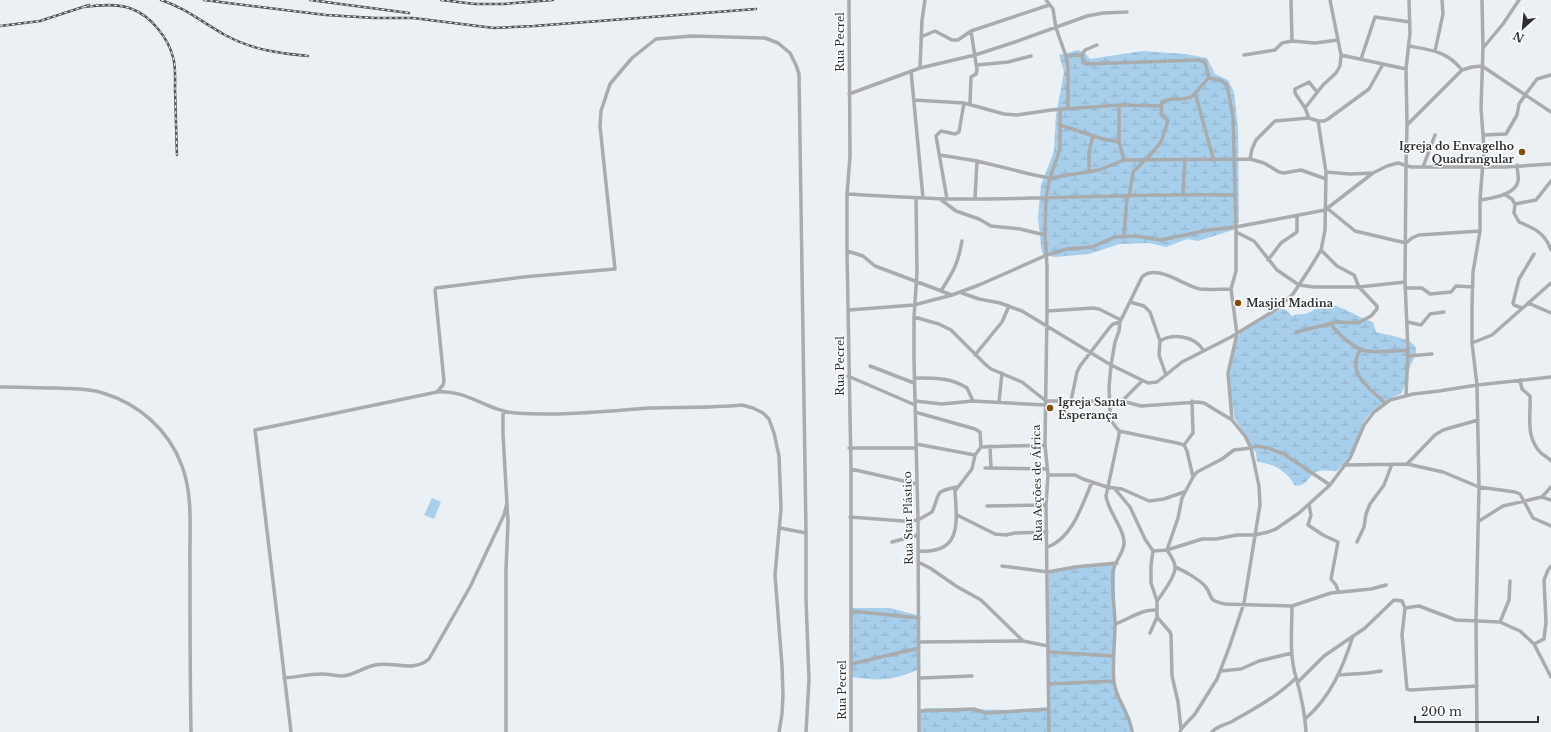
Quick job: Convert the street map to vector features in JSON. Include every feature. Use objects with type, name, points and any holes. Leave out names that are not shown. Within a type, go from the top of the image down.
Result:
[{"type":"street","name":"Rua Pecrel","points":[[849,0],[850,157],[847,194],[847,251],[849,310],[848,376],[850,448],[851,732]]},
{"type":"street","points":[[920,68],[925,0]]},
{"type":"street","points":[[1046,0],[1053,9],[1056,28],[1066,56],[1068,67],[1068,109]]},
{"type":"street","points":[[1291,0],[1292,41]]},
{"type":"street","points":[[1305,108],[1317,92],[1336,73],[1340,66],[1341,55],[1330,0]]},
{"type":"street","points":[[1403,0],[1409,0],[1410,22],[1406,69],[1407,125],[1405,282],[1408,322],[1406,396]]},
{"type":"street","points":[[1435,50],[1443,14],[1442,0]]},
{"type":"street","points":[[1476,732],[1476,621],[1479,487],[1477,385],[1472,343],[1473,287],[1480,231],[1480,200],[1484,149],[1484,135],[1480,108],[1483,48],[1482,0]]},
{"type":"street","points":[[1483,48],[1503,24],[1519,0]]},
{"type":"street","points":[[922,37],[935,31],[952,40],[958,40],[971,31],[1049,5]]},
{"type":"street","points":[[849,94],[920,68],[975,55],[1087,16],[1102,13],[1127,12]]},
{"type":"street","points":[[1361,58],[1375,17],[1410,22]]},
{"type":"street","points":[[970,104],[971,76],[977,73],[971,31]]},
{"type":"street","points":[[437,392],[444,381],[436,288],[523,277],[615,269],[600,126],[601,111],[610,84],[632,58],[656,39],[692,36],[766,38],[778,43],[790,53],[799,74],[806,600],[809,680],[806,732]]},
{"type":"street","points":[[1244,56],[1275,50],[1282,43],[1292,41],[1315,43],[1338,40]]},
{"type":"street","points":[[1098,45],[1085,50],[1082,55],[1083,62],[1086,64],[1200,60],[1204,62],[1209,78]]},
{"type":"street","points":[[1409,46],[1435,50],[1450,58],[1462,70]]},
{"type":"street","points":[[1066,56],[1082,55]]},
{"type":"street","points":[[1341,55],[1361,58],[1406,69]]},
{"type":"street","points":[[977,65],[1008,62],[1031,56]]},
{"type":"street","points":[[1250,159],[1253,144],[1275,122],[1309,118],[1318,121],[1328,119],[1350,101],[1364,94],[1373,83],[1384,64]]},
{"type":"street","points":[[1407,125],[1462,70],[1482,66],[1551,112]]},
{"type":"street","points":[[911,71],[923,198]]},
{"type":"street","points":[[1484,135],[1506,134],[1517,115],[1519,104],[1537,79],[1551,75]]},
{"type":"street","points":[[1124,236],[1132,173],[1160,142],[1165,132],[1168,121],[1161,115],[1161,106],[1163,101],[1190,97],[1209,78]]},
{"type":"street","points":[[1209,78],[1220,80],[1227,85],[1233,117],[1236,271],[1231,289],[1237,334],[1228,373],[1232,420]]},
{"type":"street","points":[[1309,118],[1305,108],[1294,93],[1295,89],[1309,82],[1317,92]]},
{"type":"street","points":[[1195,93],[1214,161]]},
{"type":"street","points":[[914,100],[964,103],[1004,114],[1119,105],[1161,106]]},
{"type":"street","points":[[947,199],[940,155],[936,141],[937,134],[941,132],[955,134],[959,132],[964,103]]},
{"type":"street","points":[[1119,105],[1119,142],[1124,160]]},
{"type":"street","name":"Rua Acções de África","points":[[1049,732],[1048,547],[1046,505],[1048,474],[1045,445],[1047,255],[1045,235],[1046,197],[1050,178],[1060,149],[1060,109]]},
{"type":"street","points":[[962,293],[978,299],[1009,306],[1046,325],[1111,365],[1142,381],[1152,383],[1157,382],[1178,364],[1237,334],[1277,309],[1286,301],[1299,285],[1321,250],[1327,209],[1326,172],[1318,121]]},
{"type":"street","points":[[1060,124],[1093,136],[1119,142]]},
{"type":"street","points":[[1423,167],[1435,135]]},
{"type":"street","points":[[1089,172],[1089,152],[1093,136]]},
{"type":"street","points":[[940,155],[977,161],[1050,178],[1099,170],[1124,160],[1184,159],[1214,161],[1250,159],[1264,162],[1279,172],[1301,170],[1326,179]]},
{"type":"street","points":[[1183,194],[1184,159]]},
{"type":"street","points":[[975,198],[977,161]]},
{"type":"street","points":[[849,310],[914,304],[962,293],[1047,255],[1066,249],[1092,247],[1115,237],[1144,236],[1161,240],[1209,230],[1236,227],[1297,216],[1327,209],[1373,173],[1398,163],[1411,167],[1551,164]]},
{"type":"street","points":[[1480,200],[1504,194],[1513,190],[1518,181],[1517,165]]},
{"type":"street","points":[[1326,172],[1350,174],[1373,173]]},
{"type":"street","points":[[1515,204],[1536,200],[1551,181]]},
{"type":"street","points":[[847,194],[947,199],[1128,197],[1183,194],[1234,195]]},
{"type":"street","points":[[1504,194],[1512,199],[1515,204],[1514,213],[1518,222],[1536,229],[1548,241],[1551,250]]},
{"type":"street","name":"Rua Star Plástico","points":[[916,198],[914,383],[918,520],[918,642],[920,678],[919,732]]},
{"type":"street","points":[[939,198],[956,211],[979,219],[991,226],[1020,229],[1045,235]]},
{"type":"street","points":[[1327,209],[1355,231],[1406,244]]},
{"type":"street","points":[[1268,260],[1281,243],[1297,232],[1297,216]]},
{"type":"street","points":[[1406,244],[1412,238],[1419,235],[1480,231]]},
{"type":"street","points":[[1236,232],[1254,241],[1277,270],[1299,285],[1314,287],[1359,287],[1405,282]]},
{"type":"street","points":[[940,291],[954,271],[958,262],[962,241]]},
{"type":"street","points":[[1296,332],[1330,323],[1358,323],[1376,312],[1377,306],[1359,287],[1354,275],[1337,266],[1321,250]]},
{"type":"street","points":[[847,251],[863,256],[879,268],[952,295]]},
{"type":"street","points":[[1522,308],[1514,306],[1513,303],[1519,279],[1534,254]]},
{"type":"street","points":[[1193,477],[1187,451],[1184,446],[1178,443],[1119,431],[1112,422],[1109,387],[1115,342],[1119,332],[1120,321],[1142,277],[1149,274],[1168,275],[1201,289],[1231,289]]},
{"type":"street","points":[[1472,343],[1492,335],[1551,283]]},
{"type":"street","points":[[1406,288],[1422,288],[1430,294],[1451,292],[1456,286],[1473,287]]},
{"type":"street","points":[[1130,302],[1141,304],[1147,308],[1152,317],[1160,342],[1159,356],[1166,375]]},
{"type":"street","points":[[1528,303],[1551,313]]},
{"type":"street","points":[[975,355],[1002,322],[1009,306]]},
{"type":"street","points":[[1047,311],[1093,308],[1099,309],[1120,321]]},
{"type":"street","points":[[1408,322],[1421,325],[1430,314],[1444,312]]},
{"type":"street","points":[[914,317],[932,321],[951,330],[975,355],[991,368],[1022,382],[1045,403]]},
{"type":"street","points":[[1071,401],[1077,372],[1110,327],[1120,321]]},
{"type":"street","points":[[1330,323],[1336,331],[1361,349],[1368,352],[1408,350]]},
{"type":"street","points":[[1160,342],[1169,338],[1185,338],[1197,342],[1203,350]]},
{"type":"street","points":[[1361,349],[1356,358],[1356,368],[1360,379],[1364,386],[1385,403]]},
{"type":"street","points":[[1408,356],[1432,354]]},
{"type":"street","points":[[870,366],[914,383]]},
{"type":"street","points":[[999,402],[1002,373]]},
{"type":"street","points":[[848,376],[915,403],[942,404],[973,400],[1045,403],[1071,401],[1110,402],[1122,400],[1141,406],[1192,401],[1204,403],[1232,420],[1245,436],[1251,448],[1259,486],[1260,505],[1244,603],[1221,671],[1195,714],[1180,730]]},
{"type":"street","points":[[1153,551],[1167,550],[1202,539],[1216,539],[1237,535],[1255,535],[1276,529],[1309,505],[1330,485],[1353,451],[1364,425],[1371,415],[1385,403],[1397,397],[1477,385],[1551,377]]},
{"type":"street","points":[[914,378],[944,379],[953,381],[967,388],[973,400]]},
{"type":"street","points":[[1520,380],[1522,389],[1530,396],[1530,433],[1532,441],[1540,453],[1551,461]]},
{"type":"street","points":[[1122,400],[1142,381]]},
{"type":"street","points":[[0,387],[82,389],[101,392],[122,400],[152,420],[162,431],[175,451],[186,479],[190,517],[191,732]]},
{"type":"street","points":[[291,732],[255,430],[437,392],[451,391],[504,411],[562,415],[652,408],[742,405],[763,413],[769,419],[779,456],[781,482],[780,528],[775,575],[782,666],[782,714],[779,732]]},
{"type":"street","points":[[1184,446],[1193,433],[1192,401]]},
{"type":"street","points":[[504,411],[503,434],[508,522],[506,570],[506,732]]},
{"type":"street","points":[[915,412],[975,429],[980,432],[981,447],[975,455],[972,469],[955,491],[957,527],[953,537],[948,544],[933,551],[918,551]]},
{"type":"street","points":[[1407,464],[1435,435],[1443,430],[1478,420]]},
{"type":"street","points":[[1119,431],[1118,442],[1107,487],[1107,502],[1121,530],[1124,544],[1113,572],[1115,624],[1114,681],[1115,690],[1128,716],[1132,731]]},
{"type":"street","points":[[981,447],[1045,445]]},
{"type":"street","points":[[850,448],[916,446],[975,455]]},
{"type":"street","points":[[990,446],[991,468]]},
{"type":"street","points":[[1157,601],[1168,585],[1175,571],[1175,567],[1167,550],[1178,518],[1184,492],[1197,472],[1234,450],[1262,446],[1284,454],[1330,485]]},
{"type":"street","points":[[1357,542],[1364,527],[1366,514],[1370,504],[1384,484],[1392,464]]},
{"type":"street","points":[[1344,465],[1407,464],[1443,472],[1479,487],[1515,492],[1520,494],[1533,518],[1551,526]]},
{"type":"street","points":[[985,468],[1047,469]]},
{"type":"street","points":[[850,469],[917,484]]},
{"type":"street","points":[[1048,474],[1072,474],[1107,487],[1122,489],[1149,501],[1164,499],[1184,492]]},
{"type":"street","points":[[1048,547],[1059,541],[1070,528],[1092,482]]},
{"type":"street","points":[[850,517],[903,521],[918,520],[932,512],[937,494],[943,490],[957,487]]},
{"type":"street","points":[[1479,521],[1503,506],[1542,497],[1551,487]]},
{"type":"street","points":[[1115,489],[1130,507],[1153,551],[1150,565],[1151,583],[1157,601],[1157,617],[1150,633]]},
{"type":"street","points":[[1542,497],[1551,500]]},
{"type":"street","points":[[284,678],[320,674],[344,676],[374,665],[406,667],[425,662],[429,658],[470,587],[504,516],[507,503]]},
{"type":"street","points":[[987,506],[1046,505]]},
{"type":"street","points":[[1309,505],[1311,515],[1308,525],[1323,535],[1338,542],[1331,579],[1336,585],[1338,591]]},
{"type":"street","points":[[957,515],[995,534],[1000,535],[1047,532]]},
{"type":"street","points":[[780,528],[806,533]]},
{"type":"street","points":[[892,542],[918,535]]},
{"type":"street","points":[[918,562],[981,600],[1023,641]]},
{"type":"street","points":[[1002,566],[1048,572],[1075,567],[1117,563]]},
{"type":"street","points":[[1534,644],[1544,638],[1546,622],[1544,580],[1551,566]]},
{"type":"street","points":[[1175,567],[1183,570],[1206,586],[1210,598],[1217,602],[1292,606],[1338,591],[1364,589],[1386,585]]},
{"type":"street","points":[[1500,622],[1509,600],[1510,581]]},
{"type":"street","points":[[1298,682],[1324,656],[1370,623],[1394,600],[1402,601],[1405,608],[1402,635],[1407,689],[1477,686]]},
{"type":"street","points":[[1292,606],[1292,653],[1305,719],[1306,732]]},
{"type":"street","points":[[1405,608],[1419,606],[1424,607],[1456,620],[1500,622],[1520,631],[1534,644],[1551,678]]},
{"type":"street","points":[[1115,624],[1144,610],[1157,610]]},
{"type":"street","points":[[850,611],[918,618]]},
{"type":"street","points":[[1157,617],[1168,629],[1171,635],[1172,676],[1178,702],[1180,730]]},
{"type":"street","points":[[1305,719],[1312,713],[1329,692],[1338,675],[1353,636]]},
{"type":"street","points":[[918,642],[1023,641],[1048,646]]},
{"type":"street","points":[[851,664],[919,648]]},
{"type":"street","points":[[1048,652],[1114,656]]},
{"type":"street","points":[[1221,671],[1241,669],[1259,661],[1292,653]]},
{"type":"street","points":[[1338,675],[1368,674],[1381,671]]},
{"type":"street","points":[[920,678],[972,676]]},
{"type":"street","points":[[1212,732],[1220,726],[1230,723],[1268,700],[1296,678]]},
{"type":"street","points":[[1049,684],[1114,681]]},
{"type":"street","points":[[919,711],[974,709],[985,713],[1049,710]]},
{"type":"green space","points":[[1079,50],[1086,54],[1090,59],[1142,51],[1186,54],[1207,58],[1215,74],[1228,80],[1234,92],[1238,128],[1239,222],[1233,230],[1198,241],[1187,239],[1166,247],[1149,243],[1120,244],[1089,254],[1055,257],[1043,255],[1038,217],[1041,185],[1054,151],[1056,115],[1064,72],[1059,55]]},
{"type":"green space","points":[[1325,304],[1343,309],[1373,322],[1376,332],[1406,340],[1415,346],[1416,352],[1401,394],[1380,405],[1371,413],[1362,425],[1353,449],[1340,468],[1337,471],[1316,472],[1306,482],[1298,486],[1294,485],[1292,480],[1284,472],[1268,464],[1257,462],[1256,453],[1235,419],[1230,393],[1229,371],[1234,348],[1240,333],[1274,312],[1282,309],[1286,310],[1292,316],[1308,313]]},
{"type":"green space","points":[[432,498],[441,502],[434,519],[424,515]]},
{"type":"green space","points":[[1088,564],[1115,565],[1115,686],[1134,732],[918,732],[917,714],[925,708],[1048,711],[1049,570]]},
{"type":"green space","points":[[851,608],[890,608],[920,616],[917,670],[885,679],[852,677]]},
{"type":"railway","points":[[161,0],[178,7],[225,35],[245,44],[275,52],[308,56]]},
{"type":"railway","points":[[204,0],[326,15],[375,18],[413,18],[494,28],[756,9]]},
{"type":"railway","points":[[310,0],[409,13]]},
{"type":"railway","points":[[441,0],[475,4],[503,4],[553,0]]},
{"type":"railway","points":[[0,26],[40,21],[89,5]]},
{"type":"railway","points":[[84,7],[102,5],[127,7],[146,17],[163,35],[171,50],[175,65],[177,155]]},
{"type":"place","name":"Igreja do Envagelho Quadrangular","points":[[1522,152]]},
{"type":"place","name":"Masjid Madina","points":[[1238,303]]},
{"type":"place","name":"Igreja Santa Esperança","points":[[1050,408]]}]
